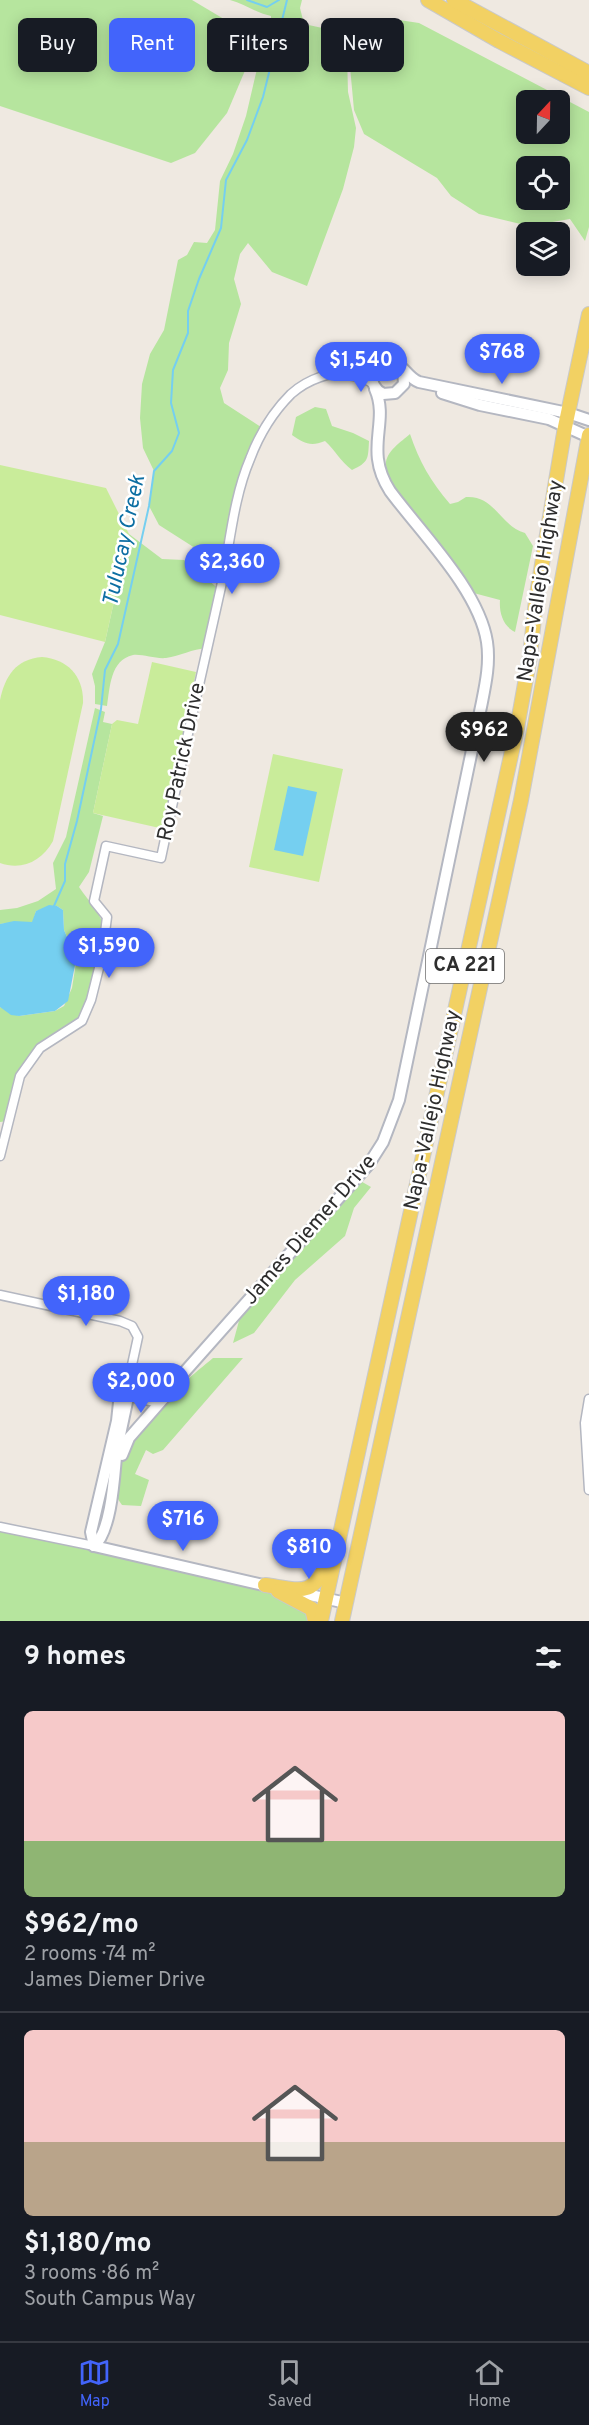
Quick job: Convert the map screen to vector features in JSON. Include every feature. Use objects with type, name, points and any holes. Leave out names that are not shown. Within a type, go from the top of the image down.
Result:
[{"type":"main road","points":[[428,0],[589,89]]},
{"type":"main road","points":[[454,0],[589,74]]},
{"type":"main road","name":"Napa-Vallejo Highway","points":[[321,1621],[517,728],[566,420],[589,314]]},
{"type":"main road","name":"Napa-Vallejo Highway","points":[[342,1621],[518,812],[589,436]]},
{"type":"main road","points":[[265,1585],[303,1589],[312,1587],[322,1576],[340,1533]]},
{"type":"main road","points":[[265,1585],[293,1597],[312,1609],[315,1621]]},
{"type":"street","points":[[589,420],[566,420],[549,418],[480,405],[439,392],[412,387],[383,394],[373,386],[371,374],[376,366],[384,361],[391,361],[398,364],[410,377],[420,382],[566,420],[589,436]]},
{"type":"street","name":"Roy Patrick Drive","points":[[0,1156],[20,1076],[40,1048],[82,1021],[91,1000],[102,956],[107,917],[94,901],[106,846],[162,858],[224,573],[237,502],[249,461],[264,429],[286,400],[307,383],[347,369],[376,366]]},
{"type":"street","points":[[398,391],[405,378],[403,369]]},
{"type":"street","name":"Roy Patrick Drive","points":[[332,374],[357,375],[373,386]]},
{"type":"street","name":"James Diemer Drive","points":[[164,1398],[357,1179],[383,1142],[400,1092],[482,702],[488,662],[487,641],[481,619],[458,579],[386,485],[378,468],[376,452],[380,405],[373,386]]},
{"type":"street","name":"James Diemer Drive","points":[[379,422],[385,406],[398,391]]},
{"type":"street","points":[[0,1295],[120,1321],[132,1326],[138,1336],[91,1532],[94,1546]]},
{"type":"street","name":"James Diemer Drive","points":[[125,1393],[152,1392],[181,1376]]},
{"type":"street","points":[[125,1393],[155,1401],[164,1398]]},
{"type":"street","points":[[115,1476],[125,1393]]},
{"type":"street","points":[[94,1546],[102,1536],[124,1447],[129,1437],[164,1398]]},
{"type":"street","points":[[589,1399],[585,1431],[589,1490]]},
{"type":"street","points":[[0,1527],[346,1603]]},
{"type":"green space","points":[[0,0],[192,0],[222,18],[207,18],[207,72],[244,72],[227,113],[195,153],[171,163],[0,106]]},
{"type":"green space","points":[[230,0],[302,0],[300,8],[302,18],[271,18],[271,16]]},
{"type":"green space","points":[[404,21],[419,23],[547,90],[516,90],[516,144],[570,144],[570,102],[589,112],[589,227],[585,241],[570,219],[516,223],[479,214],[451,196],[437,178],[364,134],[354,110],[350,72],[404,72]]},
{"type":"green space","points":[[309,25],[321,28],[321,72],[347,72],[348,92],[356,128],[354,147],[343,189],[307,286],[272,272],[248,243],[240,254],[234,279],[241,304],[229,343],[228,370],[220,388],[224,403],[264,429],[249,461],[226,561],[195,548],[159,525],[149,506],[154,471],[143,448],[140,418],[142,384],[150,354],[164,330],[178,260],[187,255],[194,242],[207,243],[215,230],[220,181],[233,154],[246,116],[256,73],[309,72]]},
{"type":"green space","points":[[315,407],[326,409],[332,426],[369,441],[368,456],[362,465],[352,470],[325,441],[315,444],[307,443],[292,435],[296,417]]},
{"type":"green space","points":[[410,434],[426,471],[450,504],[466,497],[484,501],[510,525],[525,533],[533,546],[515,632],[507,626],[503,619],[500,600],[466,591],[386,485],[388,477],[386,460],[394,448]]},
{"type":"green space","points":[[0,465],[106,488],[129,534],[105,642],[0,615]]},
{"type":"green space","points":[[129,534],[162,559],[184,560],[220,590],[207,648],[166,658],[133,655],[125,658],[115,669],[110,683],[107,706],[95,704],[92,674],[105,642]]},
{"type":"green space","points":[[42,657],[60,661],[73,671],[81,685],[83,703],[53,841],[37,859],[24,865],[8,865],[0,863],[0,700],[5,683],[13,670],[25,661]]},
{"type":"green space","points":[[152,662],[196,672],[164,829],[93,813],[112,724],[117,720],[138,724]]},
{"type":"green space","points":[[95,708],[105,712],[103,722],[112,724],[93,813],[103,816],[89,872],[79,887],[98,914],[105,931],[82,1021],[48,1041],[26,1066],[8,1121],[0,1122],[0,1007],[19,1016],[55,1011],[64,1006],[72,988],[78,950],[67,937],[64,930],[63,910],[57,906],[36,911],[33,922],[0,924],[0,910],[17,908],[38,901],[56,889],[53,863],[66,837]]},
{"type":"green space","points":[[273,754],[343,769],[319,882],[249,867]]},
{"type":"green space","points":[[357,1179],[371,1187],[354,1208],[345,1236],[295,1280],[254,1333],[233,1343],[243,1306]]},
{"type":"green space","points":[[213,1358],[243,1358],[163,1450],[153,1454],[146,1450],[135,1474],[149,1480],[141,1506],[122,1505],[115,1486],[117,1466],[127,1445],[142,1424],[161,1404]]},
{"type":"green space","points":[[0,1527],[293,1597],[315,1621],[0,1621]]},
{"type":"water","points":[[288,786],[317,792],[303,856],[274,850]]},
{"type":"water","points":[[49,905],[63,910],[64,930],[78,950],[68,1001],[55,1011],[11,1015],[0,1007],[0,924],[14,921],[32,922],[36,911]]},
{"type":"waterway","name":"Tulucay Creek","points":[[247,0],[267,7],[279,0]]},
{"type":"waterway","name":"Tulucay Creek","points":[[54,906],[65,881],[65,864],[77,821],[101,709],[105,670],[118,644],[149,506],[154,471],[172,451],[179,433],[171,403],[173,370],[188,333],[188,311],[221,228],[226,180],[247,140],[263,97],[287,0]]}]
